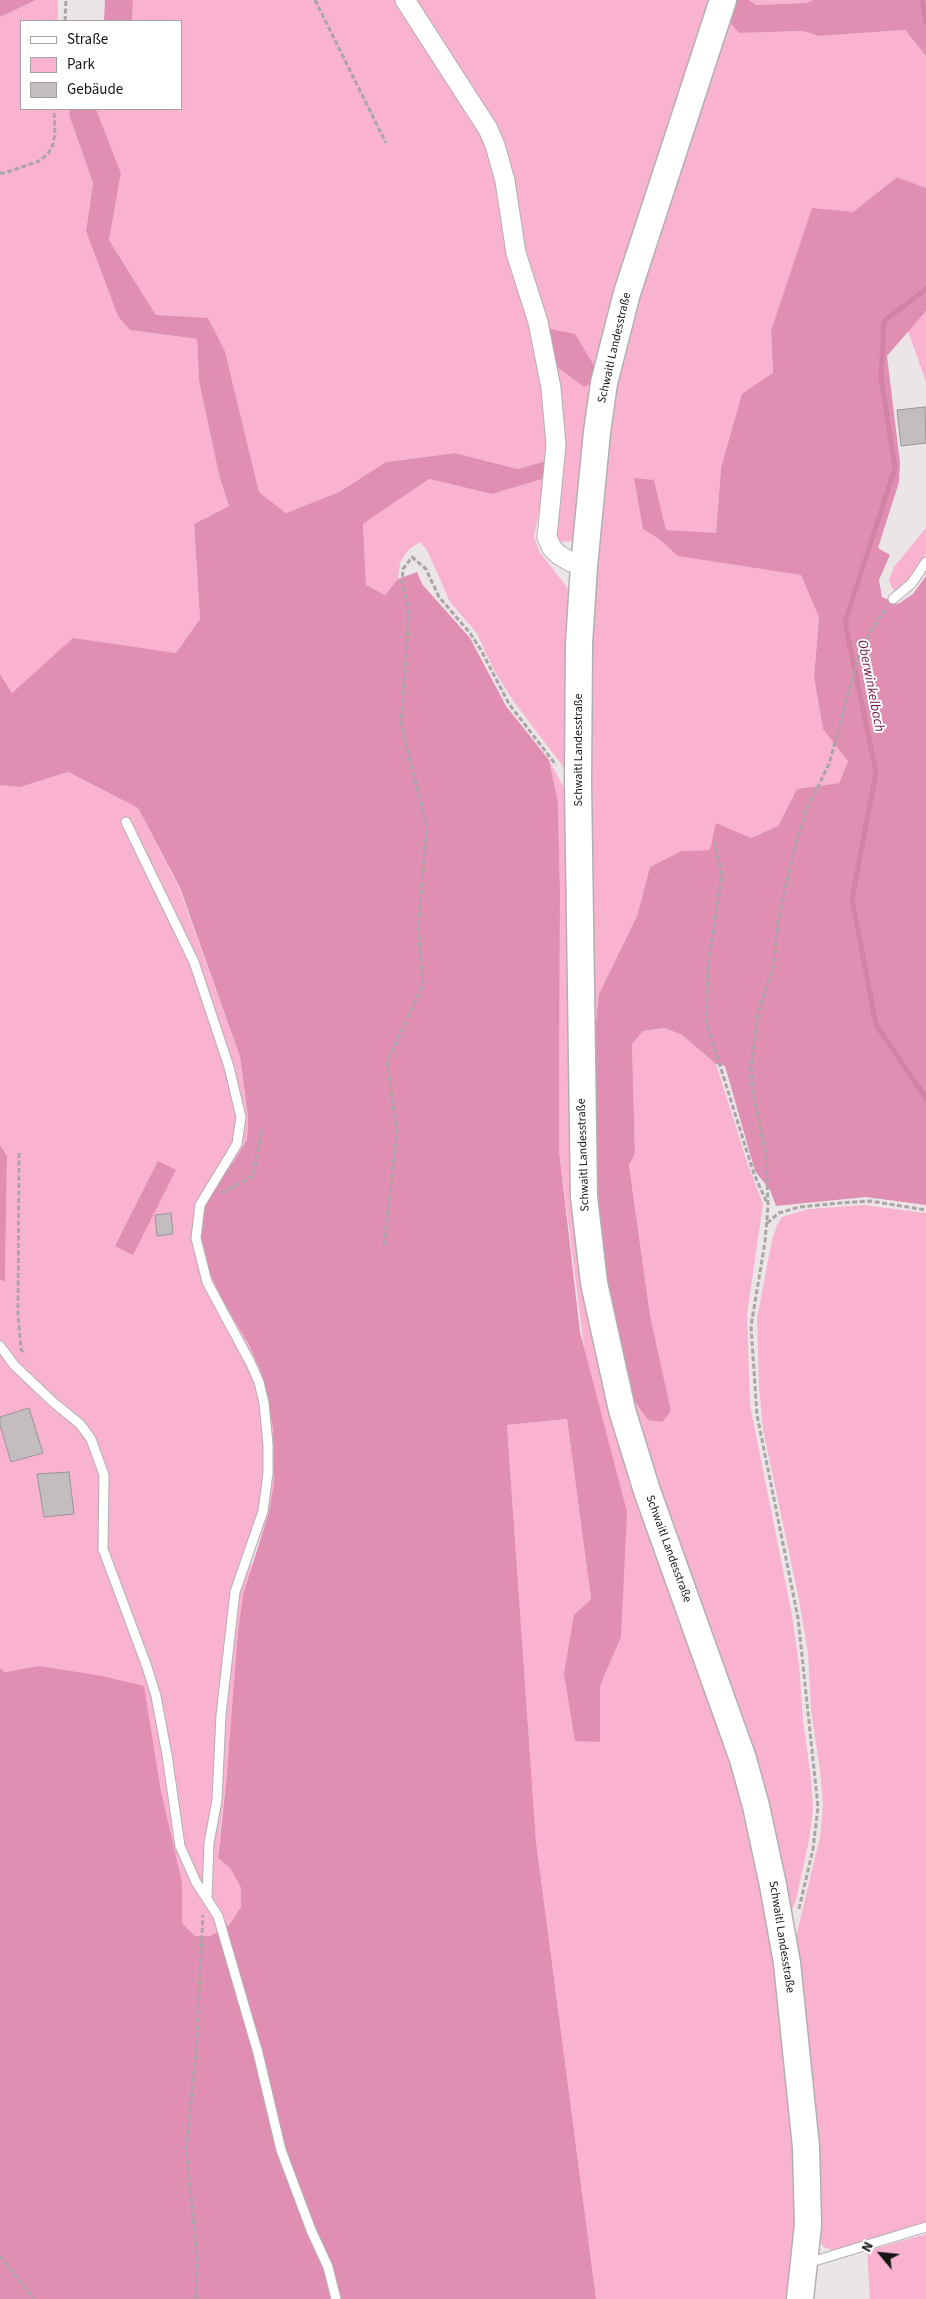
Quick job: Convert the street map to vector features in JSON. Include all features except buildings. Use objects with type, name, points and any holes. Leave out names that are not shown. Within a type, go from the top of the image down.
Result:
[{"type":"street","points":[[405,0],[483,121],[495,145],[505,181],[516,253],[540,331],[551,388],[556,445],[547,537],[552,548],[559,556],[584,566]]},
{"type":"street","name":"Schwaitl Landesstraße","points":[[723,0],[627,293],[604,383],[597,432],[584,566],[580,644],[578,782],[584,1197],[594,1283],[622,1410],[647,1491],[743,1759],[762,1832],[782,1932],[794,2020],[806,2147],[808,2225],[800,2299]]},
{"type":"lane","points":[[893,599],[912,583],[926,562]]},
{"type":"lane","points":[[126,822],[194,962],[229,1067],[241,1117],[237,1144],[200,1205],[196,1238],[207,1282],[259,1382],[264,1403],[268,1445],[268,1473],[263,1511],[235,1592],[221,1715],[216,1800],[209,1843],[207,1897]]},
{"type":"lane","points":[[0,1346],[14,1365],[52,1402],[80,1424],[91,1439],[104,1475],[103,1549],[156,1696],[182,1855],[196,1882],[218,1916],[258,2053],[281,2150],[308,2222],[328,2267],[336,2299]]},
{"type":"lane","points":[[805,2263],[926,2227]]},
{"type":"path","points":[[66,0],[66,20]]},
{"type":"path","points":[[315,0],[386,143]]},
{"type":"path","points":[[0,173],[39,161],[48,154],[55,134],[54,110]]},
{"type":"path","points":[[384,1245],[397,1132],[387,1062],[423,985],[418,927],[427,828],[401,724],[409,613],[402,582],[403,569],[412,557],[426,569],[440,597],[470,633],[510,704],[564,774],[578,782]]},
{"type":"path","points":[[782,1932],[792,1925],[802,1902],[814,1842],[818,1807],[798,1618],[757,1415],[751,1326],[768,1206],[766,1154],[752,1087],[752,1048],[758,1012],[773,968],[778,922],[793,854],[806,811],[829,764],[857,662],[870,631],[893,599]]},
{"type":"path","points":[[714,841],[722,875],[708,965],[706,1021],[754,1174],[768,1206]]},
{"type":"path","points":[[200,1205],[252,1176],[262,1128]]},
{"type":"path","points":[[19,1153],[18,1316],[21,1349],[25,1357]]},
{"type":"path","points":[[767,1223],[779,1213],[799,1207],[840,1203],[870,1201],[926,1210]]},
{"type":"path","points":[[196,2299],[197,2256],[186,2163],[186,2141],[196,2052],[201,1922],[207,1897]]},
{"type":"path","points":[[0,2256],[34,2299]]},
{"type":"green space","points":[[36,0],[58,0],[58,20],[20,20],[20,110],[70,110],[69,115],[93,183],[86,231],[130,330],[197,339],[199,381],[219,475],[229,506],[194,524],[200,619],[176,653],[73,639],[12,693],[0,674],[0,17]]},
{"type":"green space","points":[[133,0],[396,0],[453,87],[488,147],[539,359],[549,460],[518,469],[455,453],[386,462],[339,492],[286,513],[259,492],[225,351],[208,319],[156,315],[109,240],[121,173],[96,110],[182,110],[182,20],[132,20]]},
{"type":"green space","points":[[412,0],[714,0],[598,372],[546,328],[522,252],[514,200]]},
{"type":"green space","points":[[749,0],[813,0],[806,3],[756,5]]},
{"type":"green space","points":[[727,19],[740,33],[803,31],[819,36],[905,30],[926,56],[926,188],[897,177],[853,212],[771,331],[773,373],[721,468],[716,534],[666,530],[654,480],[643,529],[659,539],[678,555],[801,575],[819,618],[814,677],[823,728],[848,760],[839,783],[797,789],[778,826],[751,838],[711,850],[681,851],[650,867],[637,916],[599,994],[593,1102],[598,1194],[609,1292],[671,1411],[650,1315],[629,1165],[635,1154],[632,1044],[643,1031],[665,1028],[682,1035],[716,1064],[748,1165],[763,1204],[747,1314],[750,1405],[792,1615],[799,1664],[813,1810],[809,1840],[796,1900],[790,1915],[616,1347],[593,1196],[589,644],[613,385],[623,345]]},
{"type":"green space","points":[[926,311],[926,382],[908,331]]},
{"type":"green space","points":[[554,365],[584,387],[596,381],[575,537],[571,541],[564,542],[560,541],[555,533]]},
{"type":"green space","points":[[546,478],[534,536],[539,551],[569,590],[573,605],[570,771],[565,769],[514,702],[495,672],[476,632],[450,602],[427,550],[420,542],[408,550],[400,563],[398,579],[385,595],[366,585],[363,524],[429,479],[492,494]]},
{"type":"green space","points":[[926,528],[926,554],[903,588],[897,592],[892,588],[889,580],[894,567]]},
{"type":"green space","points":[[549,760],[570,799],[575,1197],[735,1761],[773,1933],[799,2185],[791,2299],[596,2299],[536,1841],[507,1425],[567,1419],[591,1599],[574,1615],[599,1742],[600,1686],[621,1637],[559,1150],[560,891],[558,802]]},
{"type":"green space","points":[[68,772],[138,808],[179,888],[240,1057],[248,1117],[247,1140],[234,1161],[204,1260],[223,1302],[248,1343],[261,1372],[273,1429],[274,1482],[269,1512],[252,1560],[219,1840],[218,1857],[230,1868],[241,1888],[241,1907],[229,1925],[210,1936],[195,1936],[182,1923],[182,1882],[160,1786],[39,1666],[5,1672],[0,1668],[0,1279],[5,1281],[7,1156],[0,1145],[0,785],[20,787]]},
{"type":"green space","points":[[864,1205],[926,1213],[926,2222],[832,2250],[824,2247],[818,2240],[793,1949],[820,1837],[823,1805],[811,1710],[808,1653],[799,1600],[763,1429],[759,1387],[757,1318],[772,1240],[782,1217],[809,1209]]},
{"type":"green space","points":[[926,2234],[926,2299],[870,2299],[867,2251]]},
{"type":"shaded area","points":[[0,0],[36,0],[0,17]]},
{"type":"shaded area","points":[[105,0],[133,0],[132,20],[104,20]]},
{"type":"shaded area","points":[[732,0],[749,0],[756,5],[806,3],[813,0],[926,0],[926,56],[905,30],[819,36],[803,31],[739,33],[727,19]]},
{"type":"shaded area","points":[[70,110],[96,110],[121,173],[109,240],[156,315],[208,318],[225,351],[259,492],[286,513],[339,492],[386,462],[455,453],[518,469],[549,460],[546,478],[492,494],[429,479],[363,524],[366,585],[385,595],[398,579],[417,572],[422,584],[470,638],[506,706],[549,760],[558,802],[560,891],[559,1150],[580,1332],[627,1512],[621,1637],[600,1686],[600,1742],[575,1741],[564,1674],[574,1615],[591,1599],[567,1419],[507,1425],[536,1841],[596,2299],[0,2299],[0,1668],[5,1672],[39,1666],[102,1676],[144,1686],[160,1786],[182,1882],[182,1923],[195,1936],[210,1936],[229,1925],[241,1907],[241,1888],[230,1868],[218,1858],[238,1632],[243,1595],[269,1512],[274,1482],[273,1429],[261,1372],[248,1343],[223,1302],[204,1260],[199,1238],[204,1201],[247,1140],[248,1117],[240,1057],[180,888],[138,808],[68,772],[20,787],[0,785],[0,674],[12,693],[73,638],[176,653],[200,619],[194,524],[229,506],[219,475],[199,381],[197,339],[130,330],[118,316],[86,231],[93,183],[69,115]]},
{"type":"shaded area","points":[[897,177],[926,188],[926,311],[887,356],[900,463],[899,482],[878,548],[890,555],[879,580],[882,597],[898,604],[913,594],[926,576],[926,1205],[866,1197],[776,1206],[770,1190],[755,1171],[725,1066],[716,1064],[682,1035],[665,1028],[643,1031],[632,1044],[635,1154],[629,1165],[650,1315],[671,1411],[662,1422],[648,1420],[635,1402],[609,1292],[598,1194],[593,1102],[594,1043],[599,994],[637,916],[650,867],[681,851],[710,850],[716,823],[751,838],[778,826],[797,789],[839,783],[848,761],[823,729],[814,677],[819,618],[801,575],[678,556],[659,539],[643,529],[634,478],[654,480],[666,530],[716,533],[721,468],[742,394],[773,373],[771,331],[812,208],[853,212]]},
{"type":"shaded area","points":[[546,328],[575,334],[598,372],[596,381],[584,387],[554,365]]},
{"type":"shaded area","points":[[0,1145],[7,1156],[5,1282],[0,1279]]},
{"type":"shaded area","points":[[158,1161],[176,1170],[133,1255],[115,1246]]},
{"type":"waterway","name":"Oberwinkelbach","points":[[922,0],[926,22]]},
{"type":"waterway","name":"Oberwinkelbach","points":[[926,289],[884,321],[881,377],[895,468],[845,622],[876,772],[852,899],[876,1025],[926,1098]]}]
